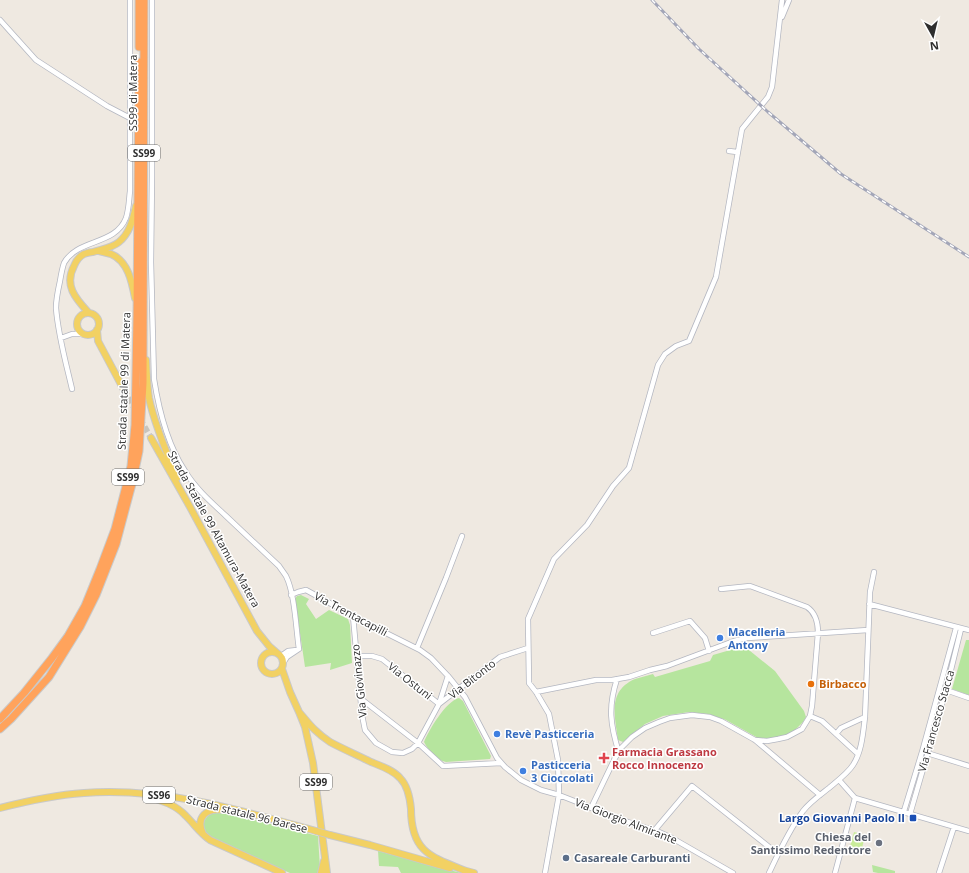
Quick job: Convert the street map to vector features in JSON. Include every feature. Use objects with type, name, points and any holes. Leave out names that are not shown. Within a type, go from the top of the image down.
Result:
[{"type":"highway","name":"SS99","points":[[138,199],[139,0]]},
{"type":"highway","name":"SS99 di Matera","points":[[144,0],[144,306]]},
{"type":"highway","name":"Strada statale 99 di Matera","points":[[0,719],[24,693],[68,636],[85,606],[115,529],[131,466],[135,425],[138,199]]},
{"type":"highway","name":"Strada statale 99 di Matera","points":[[0,729],[49,677],[80,628],[96,595],[116,544],[139,451],[143,383],[144,306]]},
{"type":"main road","points":[[98,341],[78,329],[76,323],[78,317],[77,300],[70,281],[71,273],[75,264],[84,254],[112,247],[120,241],[127,233],[131,225],[138,199]]},
{"type":"main road","points":[[97,251],[111,254],[119,259],[127,269],[134,291],[137,316]]},
{"type":"main road","points":[[77,300],[88,312],[92,313],[98,318],[99,322],[97,330],[92,334],[85,334]]},
{"type":"main road","points":[[144,306],[149,398],[160,436],[190,507]]},
{"type":"main road","points":[[78,317],[88,312]]},
{"type":"main road","name":"Strada statale 99 di Matera","points":[[97,330],[98,341],[124,390]]},
{"type":"main road","name":"Strada Statale 99 Altamura-Matera","points":[[151,438],[257,631],[266,654]]},
{"type":"main road","name":"Strada Statale 99 Altamura-Matera","points":[[257,631],[269,646],[279,655]]},
{"type":"main road","points":[[272,652],[279,655],[281,668],[274,674],[267,672],[262,667],[262,660],[266,654],[272,652]]},
{"type":"main road","name":"SS99","points":[[281,668],[307,735],[313,763],[327,873]]},
{"type":"main road","points":[[299,712],[320,736],[391,771],[400,778],[408,789],[413,831],[418,843],[433,857],[466,871]]},
{"type":"main road","points":[[108,792],[151,798],[170,804],[186,815],[204,836],[210,840],[282,873]]},
{"type":"main road","name":"Strada statale 96 Barese","points":[[0,808],[24,802],[84,793],[140,793],[172,796],[265,817],[466,871]]},
{"type":"main road","points":[[204,836],[200,829],[200,821],[209,811],[216,809],[265,817]]},
{"type":"main road","points":[[321,873],[325,854]]},
{"type":"main road","name":"SS96","points":[[466,871],[474,873]]},
{"type":"street","points":[[72,389],[58,326],[56,307],[57,295],[64,264],[78,249],[100,241],[113,234],[126,218],[128,210],[130,191],[130,0]]},
{"type":"street","points":[[152,0],[151,262],[154,379],[161,414],[169,439],[182,466],[196,486],[279,566],[286,576],[291,595],[299,649]]},
{"type":"street","points":[[545,873],[559,795],[558,760],[549,714],[529,683],[528,619],[554,560],[587,525],[612,486],[629,468],[658,365],[665,354],[676,346],[689,341],[716,277],[742,129],[768,97],[772,87],[782,0]]},
{"type":"street","points":[[779,22],[789,0]]},
{"type":"street","points":[[0,20],[36,60],[107,106],[130,118]]},
{"type":"street","points":[[729,151],[737,152]]},
{"type":"street","points":[[61,338],[72,334],[78,329]]},
{"type":"street","points":[[72,334],[85,334]]},
{"type":"street","points":[[417,648],[462,536]]},
{"type":"street","points":[[769,873],[778,854],[804,810],[853,766],[858,754],[863,736],[865,717],[869,604],[874,572]]},
{"type":"street","points":[[720,589],[750,586],[807,607],[816,617],[818,633],[810,716],[802,729],[786,737],[767,741],[755,740]]},
{"type":"street","name":"Via Trentacapilli","points":[[291,595],[306,590],[353,616],[417,648],[431,658],[466,698],[501,763]]},
{"type":"street","points":[[869,604],[969,630]]},
{"type":"street","name":"Via Giovinazzo","points":[[353,616],[360,698],[365,730],[376,743],[392,752],[403,753],[412,749],[418,744]]},
{"type":"street","points":[[653,633],[690,621],[705,638],[709,651]]},
{"type":"street","name":"Via Francesco Stacca","points":[[910,814],[946,690],[959,628]]},
{"type":"street","name":"Via Francesco Stacca","points":[[904,812],[959,628]]},
{"type":"street","points":[[536,692],[596,680],[629,677],[666,666],[746,638],[868,630]]},
{"type":"street","name":"Via Bitonto","points":[[439,704],[500,657],[528,648]]},
{"type":"street","points":[[279,655],[288,651],[299,649]]},
{"type":"street","points":[[281,668],[287,657],[299,649]]},
{"type":"street","name":"Via Ostuni","points":[[357,656],[372,656],[382,659],[439,704]]},
{"type":"street","name":"Via Bitonto","points":[[418,744],[439,704],[448,676]]},
{"type":"street","points":[[617,679],[613,691],[611,713],[618,753]]},
{"type":"street","points":[[946,690],[969,698]]},
{"type":"street","points":[[360,698],[443,766],[501,763]]},
{"type":"street","points":[[591,808],[618,753],[632,737],[645,728],[659,722],[670,718],[692,715],[710,717],[721,721],[755,740],[820,795]]},
{"type":"street","points":[[810,716],[822,721],[858,754]]},
{"type":"street","points":[[836,734],[841,728],[865,717]]},
{"type":"street","points":[[927,753],[969,766]]},
{"type":"street","name":"Via Giorgio Almirante","points":[[501,763],[520,780],[540,790],[559,795],[654,830],[672,838],[733,873]]},
{"type":"street","points":[[839,780],[855,798],[969,831]]},
{"type":"street","points":[[654,830],[692,786],[778,854]]},
{"type":"street","points":[[835,873],[855,798]]},
{"type":"street","points":[[939,873],[954,827]]},
{"type":"green space","points":[[301,595],[309,599],[306,604],[316,619],[329,610],[348,619],[350,625],[352,663],[330,670],[331,663],[305,667],[295,599],[297,596]]},
{"type":"green space","points":[[966,640],[969,640],[969,695],[952,689]]},
{"type":"green space","points":[[744,646],[775,671],[804,711],[806,717],[803,722],[790,734],[766,739],[758,738],[726,720],[708,714],[689,712],[663,716],[645,724],[623,742],[618,740],[615,722],[615,705],[620,690],[626,684],[635,679],[653,674],[655,677],[710,661],[713,655]]},
{"type":"green space","points":[[459,698],[463,701],[491,756],[490,759],[446,762],[433,754],[424,742],[430,730],[444,710],[454,700]]},
{"type":"green space","points":[[219,811],[318,836],[320,868],[317,873],[290,873],[208,837],[204,832],[204,821],[210,813]]},
{"type":"green space","points":[[854,832],[865,835],[861,853],[849,850]]},
{"type":"green space","points":[[378,851],[461,873],[401,873],[398,867],[379,866]]},
{"type":"green space","points":[[872,865],[895,871],[895,873],[873,872]]},
{"type":"tunnel","points":[[124,390],[136,411]]},
{"type":"tunnel","points":[[140,419],[151,438]]},
{"type":"railway","points":[[652,0],[699,49],[768,112],[841,174],[969,257]]},
{"type":"place","name":"Macelleria Antony","points":[[720,638]]},
{"type":"place","name":"Birbacco","points":[[811,684]]},
{"type":"place","name":"Revè Pasticceria","points":[[497,734]]},
{"type":"place","name":"Farmacia Grassano Rocco Innocenzo","points":[[604,758]]},
{"type":"place","name":"Pasticceria 3 Cioccolati","points":[[523,771]]},
{"type":"place","name":"Largo Giovanni Paolo II","points":[[913,818]]},
{"type":"place","name":"Chiesa del Santissimo Redentore","points":[[879,843]]},
{"type":"place","name":"Casareale Carburanti","points":[[566,858]]}]
